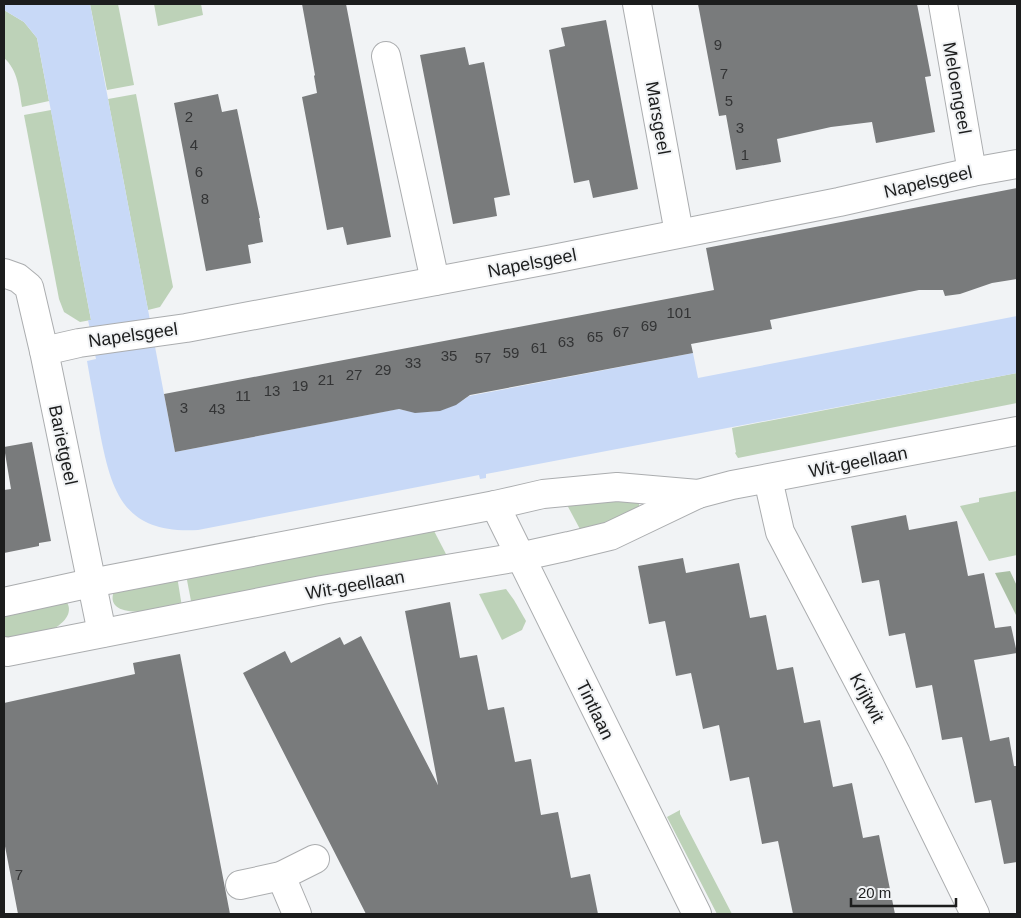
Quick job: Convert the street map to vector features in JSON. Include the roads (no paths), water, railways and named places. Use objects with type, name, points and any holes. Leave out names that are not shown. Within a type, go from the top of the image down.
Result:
[{"type":"street","name":"Marsgeel","points":[[637,4],[679,233]]},
{"type":"street","name":"Meloengeel","points":[[943,4],[972,172]]},
{"type":"street","points":[[386,56],[436,281]]},
{"type":"street","name":"Napelsgeel","points":[[44,351],[79,343],[160,332],[553,259],[839,202],[972,172],[1017,164]]},
{"type":"street","name":"Barietgeel","points":[[4,273],[18,278],[29,287],[102,633]]},
{"type":"street","name":"Wit-geellaan","points":[[4,651],[7,652],[322,590],[519,557],[610,536],[698,494],[732,485],[1017,431]]},
{"type":"street","name":"Krijtwit","points":[[768,479],[780,532],[896,754],[975,914]]},
{"type":"street","name":"Wit-geellaan","points":[[4,602],[91,583],[495,505],[543,494],[617,487],[698,494]]},
{"type":"street","name":"Tintlaan","points":[[495,505],[519,557],[697,914]]},
{"type":"street","points":[[240,885],[281,876],[315,858]]},
{"type":"street","points":[[281,876],[297,914]]},
{"type":"water","points":[[4,4],[90,4],[175,452],[398,409],[417,412],[435,411],[452,406],[469,396],[693,353],[698,378],[1017,316],[1017,373],[486,474],[486,478],[480,479],[479,475],[198,530],[173,530],[154,525],[138,517],[126,506],[117,492],[110,475],[87,361],[96,359],[88,320],[91,320],[37,38],[24,22],[4,10]]}]
